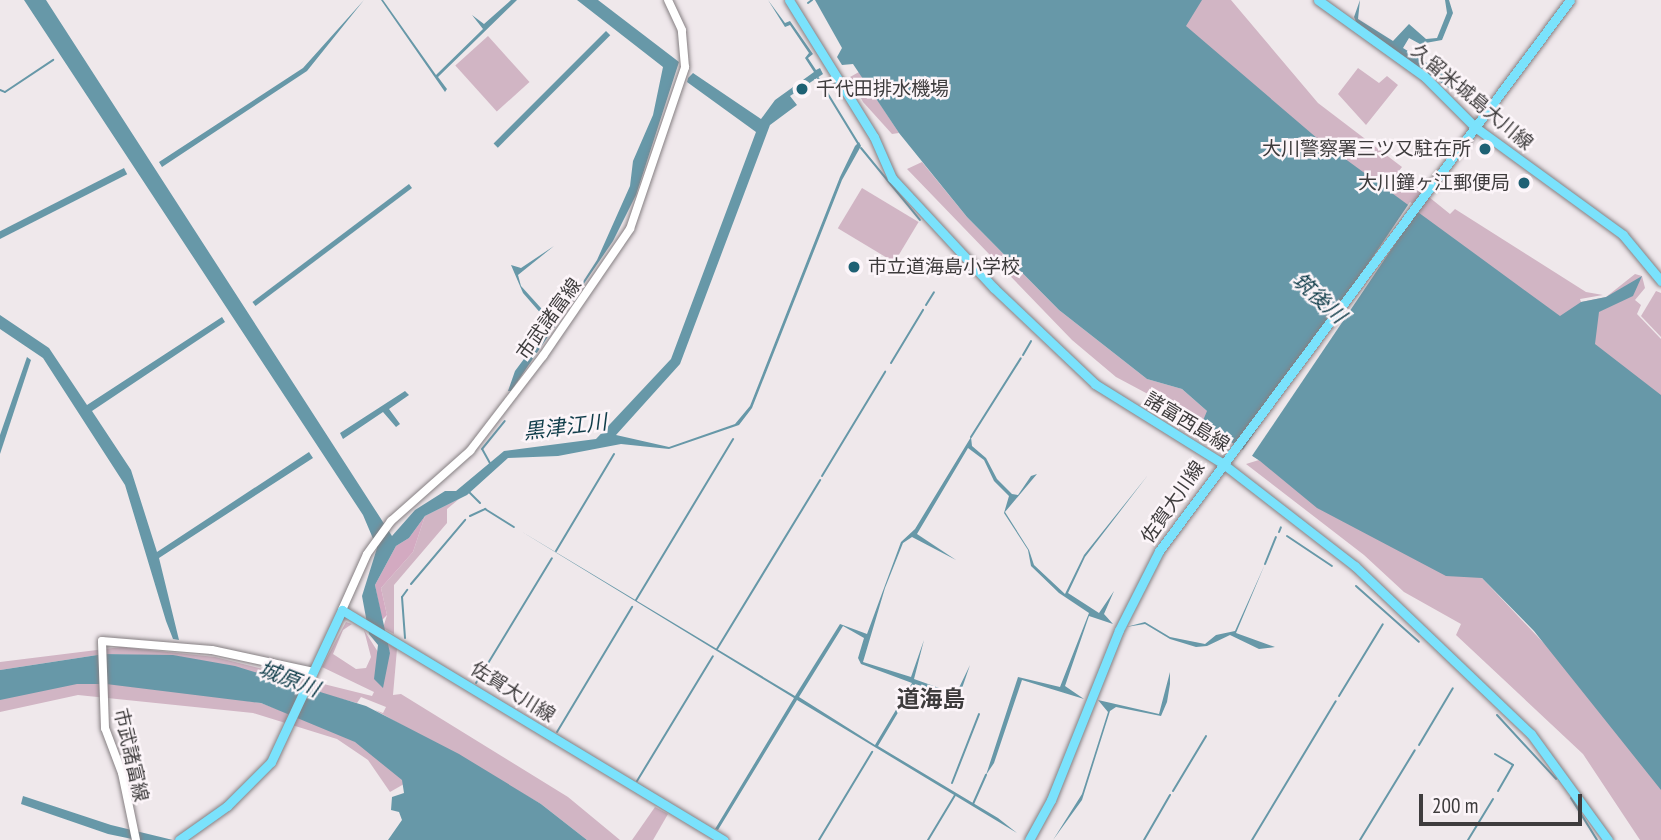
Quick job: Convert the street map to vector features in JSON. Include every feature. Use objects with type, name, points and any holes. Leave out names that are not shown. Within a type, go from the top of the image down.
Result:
[{"type":"main road","name":"市武諸富線","points":[[342,610],[371,549],[387,527],[470,451],[543,356],[630,229],[685,67],[682,30],[668,0]]},
{"type":"main road","name":"諸富西島線","points":[[789,0],[874,137],[888,172],[927,217],[1063,358],[1124,405],[1224,459],[1355,566],[1499,701],[1563,774],[1608,840]]},
{"type":"main road","name":"久留米城島大川線","points":[[1318,0],[1425,77],[1475,127],[1623,235],[1661,281]]},
{"type":"main road","points":[[1475,127],[1570,0]]},
{"type":"main road","name":"佐賀大川線","points":[[1029,840],[1051,800],[1141,581],[1224,459],[1475,127]]},
{"type":"main road","name":"佐賀大川線","points":[[342,610],[724,840]]},
{"type":"main road","points":[[180,840],[252,785],[288,730],[342,610]]},
{"type":"main road","name":"市武諸富線","points":[[136,840],[122,773],[105,728],[101,643],[105,639],[212,650],[314,672]]},
{"type":"shaded area","points":[[1195,0],[1231,0],[1318,103],[1402,167],[1398,172],[1450,214],[1455,209],[1586,292],[1603,295],[1580,299],[1581,302],[1606,297],[1635,274],[1642,276],[1645,288],[1635,300],[1641,305],[1637,314],[1661,339],[1661,413],[1565,342],[1169,20]]},
{"type":"shaded area","points":[[488,36],[529,82],[497,112],[455,65]]},
{"type":"shaded area","points":[[1358,68],[1379,83],[1387,76],[1398,85],[1366,125],[1338,94]]},
{"type":"shaded area","points":[[859,72],[899,133],[892,134],[863,102],[850,77]]},
{"type":"shaded area","points":[[922,162],[967,217],[1059,310],[1147,379],[1182,389],[1207,411],[1482,578],[1661,767],[1661,840],[1640,840],[1583,754],[1456,635],[1461,624],[1404,592],[1364,555],[1246,464],[1259,460],[1222,436],[1213,444],[1159,410],[1161,401],[1116,377],[1072,340],[907,169]]},
{"type":"shaded area","points":[[862,188],[919,222],[894,262],[838,228]]},
{"type":"shaded area","points":[[1656,291],[1661,293],[1661,337],[1641,316]]},
{"type":"shaded area","points":[[459,499],[447,509],[447,523],[394,585],[394,634],[383,628],[387,615],[381,588],[413,552],[425,516]]},
{"type":"shaded area","points":[[425,516],[413,552],[381,588],[387,615],[382,620],[375,585],[396,546],[409,538]]},
{"type":"shaded area","points":[[346,622],[352,624],[343,630],[333,654],[356,669],[366,668],[371,657],[364,630],[378,652],[390,653],[385,642],[397,649],[393,695],[401,694],[568,797],[620,840],[587,840],[541,804],[375,710],[383,713],[386,707],[361,697],[357,703],[177,656],[104,654],[0,670],[0,662],[121,647],[215,657],[372,696],[374,692],[322,667]]},
{"type":"shaded area","points":[[106,679],[261,703],[417,762],[404,793],[404,784],[390,792],[368,760],[337,739],[253,713],[78,695],[0,712],[0,694]]},
{"type":"shaded area","points":[[655,807],[668,814],[653,840],[632,840]]},
{"type":"water","points":[[24,0],[46,0],[392,536],[415,510],[445,491],[456,491],[504,451],[596,439],[671,359],[756,132],[687,82],[688,78],[693,73],[761,119],[775,100],[814,72],[805,58],[809,53],[790,25],[785,27],[768,0],[785,23],[790,21],[813,54],[808,58],[816,70],[820,68],[823,74],[790,96],[797,105],[770,125],[680,364],[616,435],[669,447],[735,424],[750,406],[840,177],[855,146],[859,142],[861,146],[842,180],[752,408],[739,425],[669,449],[621,444],[558,456],[508,458],[467,495],[425,516],[409,538],[396,546],[375,585],[390,653],[383,688],[374,679],[378,645],[369,634],[362,596],[377,548],[363,515]]},
{"type":"water","points":[[364,0],[307,71],[162,167],[159,162],[303,68]]},
{"type":"water","points":[[381,0],[436,75],[483,29],[472,15],[484,24],[511,0],[517,0],[438,77],[447,89],[445,92]]},
{"type":"water","points":[[577,0],[598,0],[679,62],[636,195],[613,241],[511,391],[508,391],[515,371],[550,324],[523,293],[511,265],[521,268],[554,246],[518,275],[521,286],[550,318],[564,311],[597,260],[630,186],[633,161],[653,115],[663,67]]},
{"type":"water","name":"筑後川","points":[[815,0],[1202,0],[1186,26],[1318,139],[1560,316],[1581,302],[1606,297],[1642,276],[1633,296],[1599,312],[1595,344],[1661,395],[1661,790],[1534,631],[1482,578],[1446,576],[1317,508],[1260,461],[1202,423],[1207,411],[1182,389],[1147,379],[1059,310],[967,217],[899,133],[853,64],[842,65],[837,57],[842,48]]},
{"type":"water","points":[[1360,0],[1358,19],[1393,41],[1409,24],[1426,39],[1437,38],[1447,13],[1445,0],[1449,0],[1453,13],[1442,40],[1420,44],[1409,38],[1403,48],[1470,90],[1450,89],[1357,24],[1354,17]]},
{"type":"water","points":[[606,31],[610,35],[498,148],[494,143]]},
{"type":"water","points":[[124,168],[127,174],[0,239],[0,231]]},
{"type":"water","points":[[409,184],[412,188],[255,306],[252,302]]},
{"type":"water","points":[[0,315],[49,348],[87,405],[222,317],[225,322],[92,411],[131,470],[157,552],[309,452],[313,458],[159,558],[179,640],[173,639],[166,621],[125,485],[43,358],[0,329]]},
{"type":"water","points":[[27,357],[31,360],[0,454],[0,435]]},
{"type":"water","points":[[405,391],[409,395],[389,409],[400,424],[396,427],[383,412],[343,439],[340,433]]},
{"type":"water","points":[[971,437],[972,446],[986,458],[997,479],[1012,494],[1018,495],[1031,476],[1037,474],[1005,512],[1029,550],[1034,565],[1065,594],[1084,555],[1148,475],[1085,557],[1068,593],[1099,613],[1114,591],[1104,614],[1113,624],[1089,616],[1065,686],[1084,699],[1022,680],[994,763],[986,775],[1018,677],[1060,687],[1089,613],[1059,593],[1031,566],[1028,550],[1004,513],[1009,496],[994,481],[984,460],[968,448],[917,534],[956,560],[912,537],[903,543],[885,588],[863,662],[911,677],[924,640],[914,679],[956,694],[970,665],[959,697],[915,684],[878,746],[998,818],[1017,833],[797,700],[718,830],[715,829],[794,698],[519,530],[795,696],[840,624],[867,634],[901,542],[915,529]],"holes":[[[843,626],[864,638],[858,658],[861,664],[912,683],[875,745],[799,697]]]},
{"type":"water","points":[[1265,564],[1236,633],[1275,647],[1259,649],[1230,635],[1207,646],[1196,647],[1170,639],[1145,624],[1126,627],[1145,622],[1170,637],[1205,644],[1216,635],[1235,631]]},
{"type":"water","points":[[104,654],[173,655],[235,666],[366,706],[459,754],[541,804],[587,840],[388,840],[402,820],[399,812],[391,810],[392,797],[404,793],[402,780],[355,742],[261,703],[106,684],[77,684],[0,700],[0,670]]},
{"type":"water","points":[[1170,672],[1167,702],[1161,716],[1116,707],[1110,711],[1082,800],[1053,840],[1082,794],[1108,712],[1098,700],[1159,714]]},
{"type":"water","points":[[23,796],[111,825],[173,840],[137,840],[108,834],[21,804]]},
{"type":"pier","points":[[1410,202],[1419,208],[1250,459],[1241,453]]},
{"type":"waterway","points":[[808,3],[812,0]]},
{"type":"waterway","points":[[0,90],[5,92],[53,60]]},
{"type":"waterway","name":"黒津江川","points":[[818,78],[859,145]]},
{"type":"waterway","points":[[1470,90],[1485,98]]},
{"type":"waterway","points":[[861,148],[920,220]]},
{"type":"waterway","points":[[926,305],[934,292]]},
{"type":"waterway","points":[[891,363],[923,310]]},
{"type":"waterway","points":[[1023,355],[1031,341]]},
{"type":"waterway","points":[[971,437],[1021,358]]},
{"type":"waterway","points":[[822,476],[885,372]]},
{"type":"waterway","points":[[491,465],[482,449],[505,421]]},
{"type":"waterway","points":[[636,600],[733,439]]},
{"type":"waterway","points":[[556,551],[614,454]]},
{"type":"waterway","points":[[717,649],[820,480]]},
{"type":"waterway","points":[[468,491],[480,503]]},
{"type":"waterway","points":[[470,516],[485,509],[514,527]]},
{"type":"waterway","points":[[411,584],[465,520]]},
{"type":"waterway","points":[[1279,532],[1281,527]]},
{"type":"waterway","points":[[1287,536],[1332,566]]},
{"type":"waterway","points":[[1265,564],[1276,537]]},
{"type":"waterway","points":[[476,683],[552,558]]},
{"type":"waterway","points":[[1356,586],[1419,642]]},
{"type":"waterway","points":[[405,638],[402,597],[407,590]]},
{"type":"waterway","points":[[557,732],[632,607]]},
{"type":"waterway","points":[[1339,696],[1383,624]]},
{"type":"waterway","points":[[637,781],[713,656]]},
{"type":"waterway","points":[[1419,745],[1453,688]]},
{"type":"waterway","points":[[1252,840],[1336,701]]},
{"type":"waterway","points":[[952,783],[979,714]]},
{"type":"waterway","points":[[1497,715],[1556,779]]},
{"type":"waterway","points":[[1173,791],[1206,736]]},
{"type":"waterway","points":[[1360,840],[1415,750]]},
{"type":"waterway","points":[[819,840],[872,752]]},
{"type":"waterway","points":[[1495,754],[1513,765],[1498,791]]},
{"type":"waterway","points":[[973,804],[986,775]]},
{"type":"waterway","points":[[928,840],[955,795]]},
{"type":"waterway","points":[[1144,840],[1170,795]]},
{"type":"waterway","points":[[1571,798],[1597,840]]},
{"type":"waterway","points":[[1468,840],[1493,799]]},
{"type":"place","name":"千代田排水機場","points":[[802,89]]},
{"type":"place","name":"大川警察署三ツ又駐在所","points":[[1485,149]]},
{"type":"place","name":"大川鐘ヶ江郵便局","points":[[1524,183]]},
{"type":"place","name":"市立道海島小学校","points":[[854,267]]},
{"type":"district","name":"道海島","points":[[931,699]]},
{"type":"water label","name":"城原川","points":[[289,679]]}]
